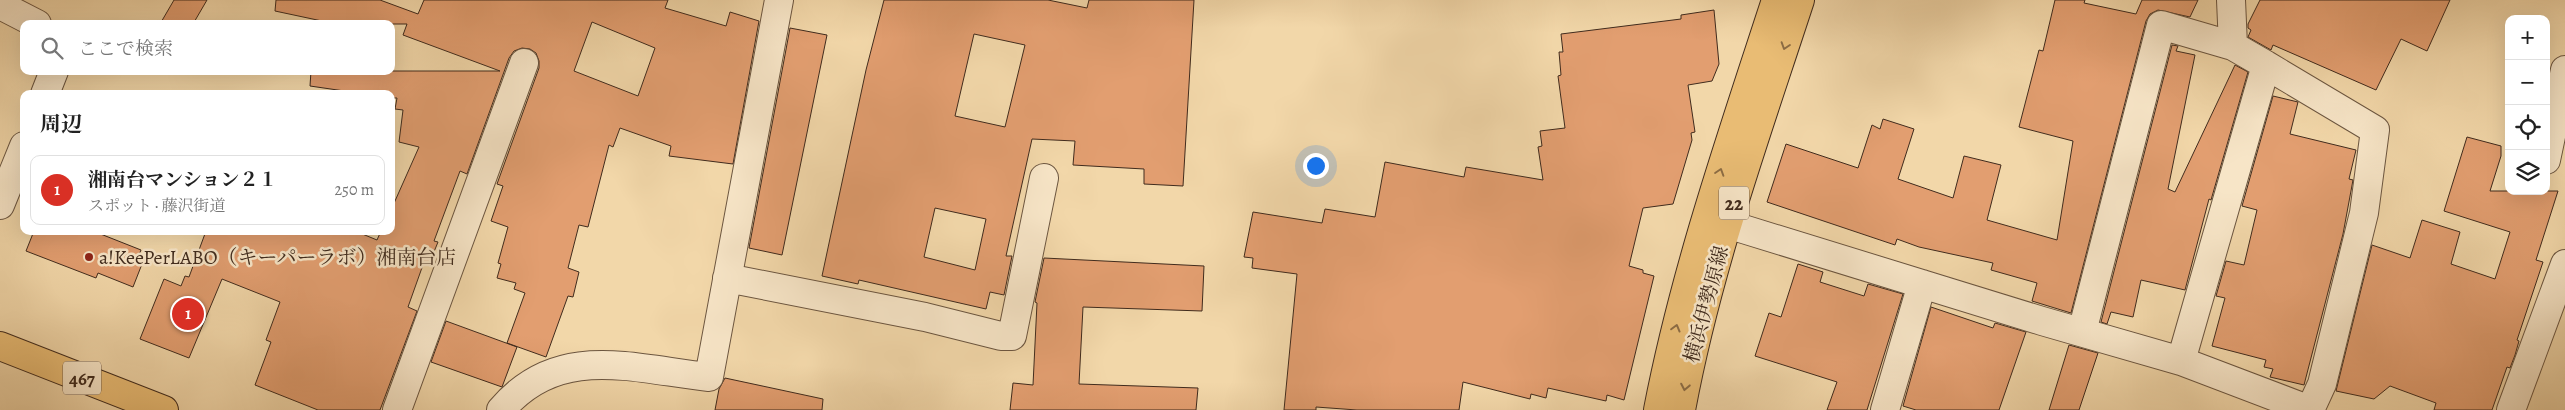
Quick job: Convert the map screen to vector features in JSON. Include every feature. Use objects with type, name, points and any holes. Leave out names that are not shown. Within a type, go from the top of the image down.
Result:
[{"type":"main road","name":"横浜伊勢原線","points":[[1658,410],[1668,361],[1704,223],[1776,0]]},
{"type":"main road","name":"横浜伊勢原線","points":[[1681,410],[1689,369],[1727,224],[1800,0]]},
{"type":"main road","name":"467","points":[[0,346],[164,410]]},
{"type":"street","points":[[501,410],[535,379],[576,365],[623,364],[664,372],[709,377],[779,0]]},
{"type":"street","points":[[2231,0],[2233,46]]},
{"type":"street","points":[[0,5],[29,20]]},
{"type":"street","points":[[1727,224],[1922,284],[2082,332],[2181,361],[2261,401],[2310,410],[2322,384],[2364,213],[2375,130],[2233,46],[2161,25],[2082,332]]},
{"type":"street","points":[[397,410],[524,63]]},
{"type":"street","points":[[2181,361],[2266,65]]},
{"type":"street","points":[[2548,150],[2565,70]]},
{"type":"street","points":[[47,90],[52,75]]},
{"type":"street","points":[[0,205],[20,156]]},
{"type":"street","points":[[2550,163],[2565,172]]},
{"type":"street","points":[[727,278],[925,317],[1001,336],[1012,336],[1044,178]]},
{"type":"street","points":[[2511,410],[2565,264]]},
{"type":"street","points":[[1885,410],[1922,284]]},
{"type":"building","points":[[174,0],[207,0],[195,20],[162,20]]},
{"type":"building","points":[[276,0],[380,0],[418,14],[424,0],[668,0],[665,8],[726,26],[730,12],[759,21],[733,164],[669,156],[671,146],[620,128],[613,147],[609,145],[588,227],[579,225],[568,268],[579,272],[573,297],[568,296],[546,357],[507,343],[525,293],[514,289],[516,283],[497,278],[501,264],[498,263],[508,227],[491,221],[503,186],[497,184],[539,68],[536,53],[530,49],[522,48],[514,51],[509,58],[467,174],[460,171],[434,241],[438,242],[429,264],[424,262],[408,307],[417,311],[380,410],[318,410],[255,385],[271,342],[266,340],[280,302],[222,279],[189,358],[140,339],[164,279],[181,286],[185,276],[189,277],[205,235],[365,235],[377,240],[379,235],[395,235],[395,201],[419,147],[399,142],[403,110],[395,109],[397,98],[395,98],[395,90],[338,90],[310,86],[311,75],[395,75],[395,71],[500,71],[403,35],[407,24],[395,24],[395,20],[317,20],[275,11]],"holes":[[[592,22],[655,48],[638,96],[574,71]]]},
{"type":"building","points":[[884,0],[1048,0],[1087,8],[1089,0],[1194,0],[1183,186],[1144,184],[1144,169],[1073,165],[1075,141],[1032,139],[1006,256],[1012,256],[1004,295],[990,292],[986,309],[859,280],[858,284],[822,276],[866,70]],"holes":[[[974,34],[1025,45],[1005,127],[955,116]],[[935,208],[986,219],[975,270],[924,257]]]},
{"type":"building","points":[[2055,0],[2085,0],[2084,3],[2136,14],[2142,0],[2198,0],[2190,17],[2158,10],[2150,14],[2146,21],[2071,313],[2032,301],[2037,283],[1991,270],[1993,263],[1919,247],[1897,239],[1895,245],[1767,202],[1786,144],[1858,168],[1872,125],[1880,129],[1883,119],[1914,129],[1898,179],[1953,198],[1964,156],[2001,165],[1987,220],[2057,240],[2073,141],[2019,127],[2039,50],[2043,51]]},
{"type":"building","points":[[2260,0],[2450,0],[2427,51],[2401,39],[2376,90],[2273,45],[2271,50],[2248,37],[2251,30],[2248,28],[2248,24]]},
{"type":"building","points":[[1714,10],[1719,64],[1712,81],[1688,85],[1695,132],[1691,133],[1692,140],[1673,204],[1643,208],[1629,266],[1654,276],[1624,400],[1607,395],[1606,401],[1548,388],[1546,398],[1531,394],[1530,399],[1463,382],[1459,410],[1357,410],[1316,407],[1316,410],[1284,410],[1297,274],[1252,268],[1253,258],[1244,257],[1253,212],[1322,223],[1325,209],[1375,217],[1385,162],[1464,177],[1466,167],[1543,180],[1538,147],[1542,146],[1540,131],[1565,128],[1558,76],[1561,75],[1559,52],[1563,52],[1561,34],[1681,19],[1681,15]]},
{"type":"building","points":[[790,28],[827,35],[782,255],[749,248]]},
{"type":"building","points":[[2172,45],[2178,46],[2176,51],[2195,55],[2168,189],[2175,192],[2235,65],[2248,72],[2211,200],[2209,199],[2185,290],[2141,280],[2133,317],[2111,312],[2107,324],[2101,322]]},
{"type":"building","points":[[2273,96],[2298,102],[2290,134],[2356,150],[2349,179],[2353,180],[2343,234],[2304,385],[2270,377],[2273,369],[2264,367],[2266,360],[2212,346],[2225,298],[2216,296],[2226,261],[2244,265],[2257,210],[2242,206]]},
{"type":"building","points":[[2467,137],[2501,146],[2501,156],[2490,191],[2505,191],[2505,195],[2550,195],[2550,191],[2558,191],[2536,260],[2543,262],[2517,340],[2519,341],[2515,355],[2510,368],[2507,367],[2492,410],[2434,410],[2436,403],[2390,386],[2374,399],[2336,391],[2372,245],[2410,258],[2422,220],[2460,232],[2451,264],[2495,279],[2510,232],[2444,211]]},
{"type":"building","name":"a!KeePerLABO（キーパーラボ）湘南台店","points":[[32,235],[103,235],[141,250],[136,262],[142,264],[133,287],[98,273],[96,278],[26,251]]},
{"type":"building","points":[[1044,258],[1204,266],[1202,311],[1083,307],[1079,384],[1198,388],[1196,410],[1010,410],[1013,383],[1033,385],[1037,303],[1035,302]]},
{"type":"building","points":[[1798,264],[1823,272],[1820,282],[1864,296],[1868,284],[1903,294],[1867,410],[1827,410],[1837,382],[1755,356],[1769,313],[1781,317]]},
{"type":"building","points":[[1931,307],[1993,328],[1995,323],[2026,332],[1999,410],[1916,410],[1903,406]]},
{"type":"building","points":[[446,321],[517,347],[502,387],[431,362]]},
{"type":"building","points":[[2069,345],[2098,353],[2079,410],[2049,410]]},
{"type":"building","points":[[725,378],[823,399],[822,410],[715,410],[719,389]]},
{"type":"place","name":"a!KeePerLABO（キーパーラボ）湘南台店","points":[[89,257]]},
{"type":"place","name":"湘南台マンション２１","points":[[188,314]]}]
